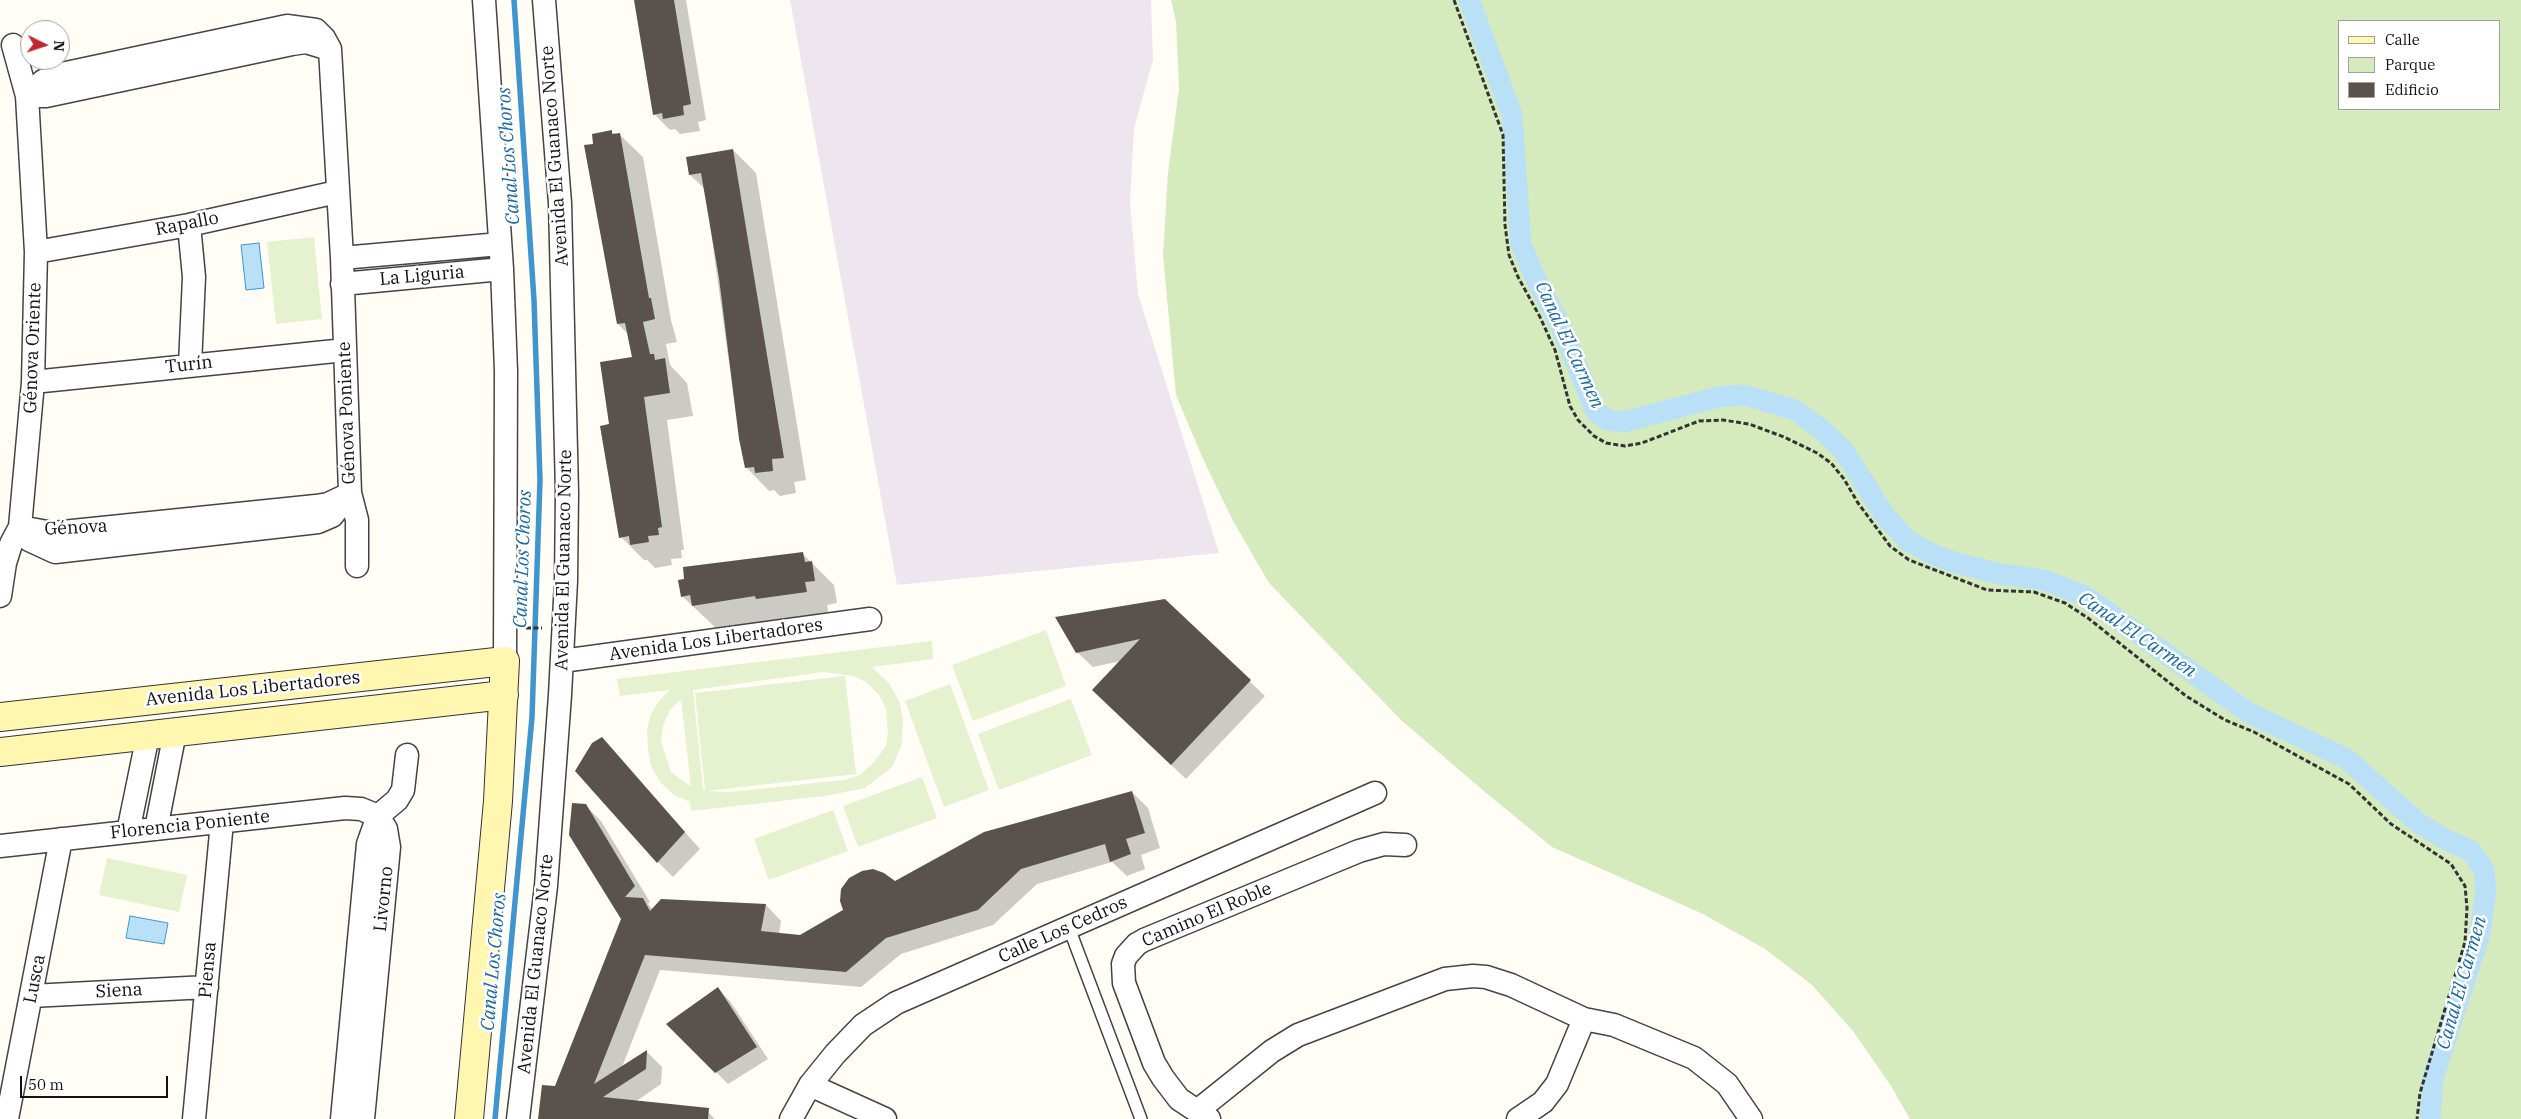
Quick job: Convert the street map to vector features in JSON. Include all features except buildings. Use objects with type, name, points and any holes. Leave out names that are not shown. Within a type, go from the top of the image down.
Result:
[{"type":"street","points":[[469,1119],[498,801],[505,662],[506,381],[502,269],[484,0]]},
{"type":"street","name":"Avenida El Guanaco Norte","points":[[518,1119],[540,947],[562,661],[567,493],[560,203],[544,0]]},
{"type":"street","points":[[27,96],[46,96],[175,59],[306,42],[330,49],[342,258]]},
{"type":"street","name":"Génova Oriente","points":[[0,596],[5,563],[11,544],[20,527],[33,382],[36,252],[27,96],[13,45]]},
{"type":"street","name":"Rapallo","points":[[36,252],[189,225],[337,192]]},
{"type":"street","points":[[189,225],[194,277],[190,365]]},
{"type":"street","name":"La Liguria","points":[[342,258],[500,244]]},
{"type":"street","name":"Génova Poniente","points":[[342,258],[350,493],[357,520],[357,566]]},
{"type":"street","name":"La Liguria","points":[[342,284],[502,269]]},
{"type":"street","name":"Turín","points":[[33,382],[345,350]]},
{"type":"street","name":"Génova","points":[[20,527],[53,533],[188,528],[328,504],[350,493]]},
{"type":"street","name":"Avenida Los Libertadores","points":[[562,661],[870,619]]},
{"type":"street","name":"Avenida Los Libertadores","points":[[1,733],[320,682],[505,662]]},
{"type":"street","points":[[320,682],[328,698],[323,716]]},
{"type":"street","name":"Avenida Los Libertadores","points":[[1,733],[148,735],[504,695]]},
{"type":"street","points":[[156,829],[176,732]]},
{"type":"street","points":[[128,832],[148,735]]},
{"type":"street","name":"Livorno","points":[[363,1119],[368,844],[378,816],[396,800],[402,790],[407,755]]},
{"type":"street","name":"Calle Los Cedros","points":[[798,1117],[810,1085],[835,1054],[863,1025],[896,1003],[1375,792]]},
{"type":"street","name":"Florencia Poniente","points":[[0,846],[345,808],[362,809],[378,816]]},
{"type":"street","name":"Piensa","points":[[194,1119],[222,822]]},
{"type":"street","name":"Lusca","points":[[7,1119],[61,839]]},
{"type":"street","name":"Camino El Roble","points":[[1203,1115],[1170,1089],[1154,1063],[1124,983],[1123,964],[1131,949],[1144,940],[1359,851],[1384,844],[1405,845]]},
{"type":"street","points":[[1203,1115],[1272,1052],[1298,1035],[1445,979],[1473,976],[1499,980],[1584,1019],[1614,1025],[1694,1058],[1727,1084],[1751,1119]]},
{"type":"street","name":"Livorno","points":[[342,1119],[365,985]]},
{"type":"street","name":"Siena","points":[[31,996],[207,987]]},
{"type":"street","points":[[1518,1119],[1543,1102],[1557,1084],[1584,1019]]},
{"type":"street","points":[[810,1085],[885,1119]]},
{"type":"lane","points":[[1069,928],[1141,1119]]},
{"type":"path","points":[[1454,0],[1503,136],[1505,225],[1509,255],[1555,350],[1570,406],[1578,420],[1594,436],[1606,443],[1625,446],[1642,443],[1698,421],[1723,420],[1749,424],[1767,430],[1817,453],[1832,463],[1844,478],[1858,503],[1890,546],[1909,560],[1987,590],[2034,592],[2065,603],[2088,618],[2186,696],[2225,720],[2254,732],[2349,784],[2391,824],[2451,864],[2465,886],[2467,908],[2464,942],[2420,1093],[2417,1119]]},
{"type":"path","points":[[523,628],[550,629]]},
{"type":"shaded area","points":[[790,0],[1151,0],[1153,60],[1134,128],[1130,203],[1138,294],[1219,553],[897,585]]},
{"type":"green space","points":[[1171,0],[2521,0],[2521,1119],[1910,1119],[1891,1086],[1853,1031],[1812,985],[1765,949],[1703,914],[1552,847],[1401,720],[1269,583],[1232,519],[1203,459],[1176,395],[1163,255],[1168,173],[1179,88],[1176,21]]},
{"type":"green space","points":[[314,237],[322,319],[276,324],[267,242]]},
{"type":"green space","points":[[1046,630],[1066,686],[973,721],[952,665]]},
{"type":"green space","points":[[932,641],[933,659],[872,667],[889,683],[900,703],[903,721],[902,744],[892,767],[865,788],[825,796],[691,811],[690,802],[674,795],[661,783],[651,766],[648,749],[647,732],[650,716],[658,702],[670,690],[620,696],[617,679]],"holes":[[[823,672],[853,676],[866,682],[879,695],[886,709],[888,732],[886,746],[875,761],[860,775],[844,780],[730,792],[707,791],[856,774],[845,676],[695,693],[705,790],[703,790],[693,690]],[[681,699],[691,787],[671,772],[661,741],[663,726],[670,710]]]},
{"type":"green space","points":[[950,684],[989,790],[944,807],[905,701]]},
{"type":"green space","points":[[1071,699],[1092,755],[999,790],[978,734]]},
{"type":"green space","points":[[922,777],[937,818],[858,847],[843,806]]},
{"type":"green space","points":[[833,810],[848,851],[769,880],[754,839]]},
{"type":"green space","points":[[107,858],[187,875],[179,912],[99,895]]},
{"type":"water","points":[[259,243],[264,288],[246,290],[241,245]]},
{"type":"water","points":[[130,916],[168,923],[164,944],[126,938]]},
{"type":"waterway","name":"Canal Los Choros","points":[[495,1119],[532,717],[540,480],[534,300],[514,0]]},
{"type":"waterway","name":"Canal El Carmen","points":[[1469,0],[1512,115],[1521,244],[1535,277],[1561,327],[1596,412],[1608,420],[1623,422],[1719,397],[1744,395],[1795,410],[1821,429],[1843,450],[1886,517],[1908,541],[1934,555],[1957,563],[1999,574],[2044,580],[2085,596],[2249,713],[2347,759],[2417,822],[2443,838],[2471,851],[2484,870],[2486,891],[2479,937],[2433,1078],[2430,1119]]}]
